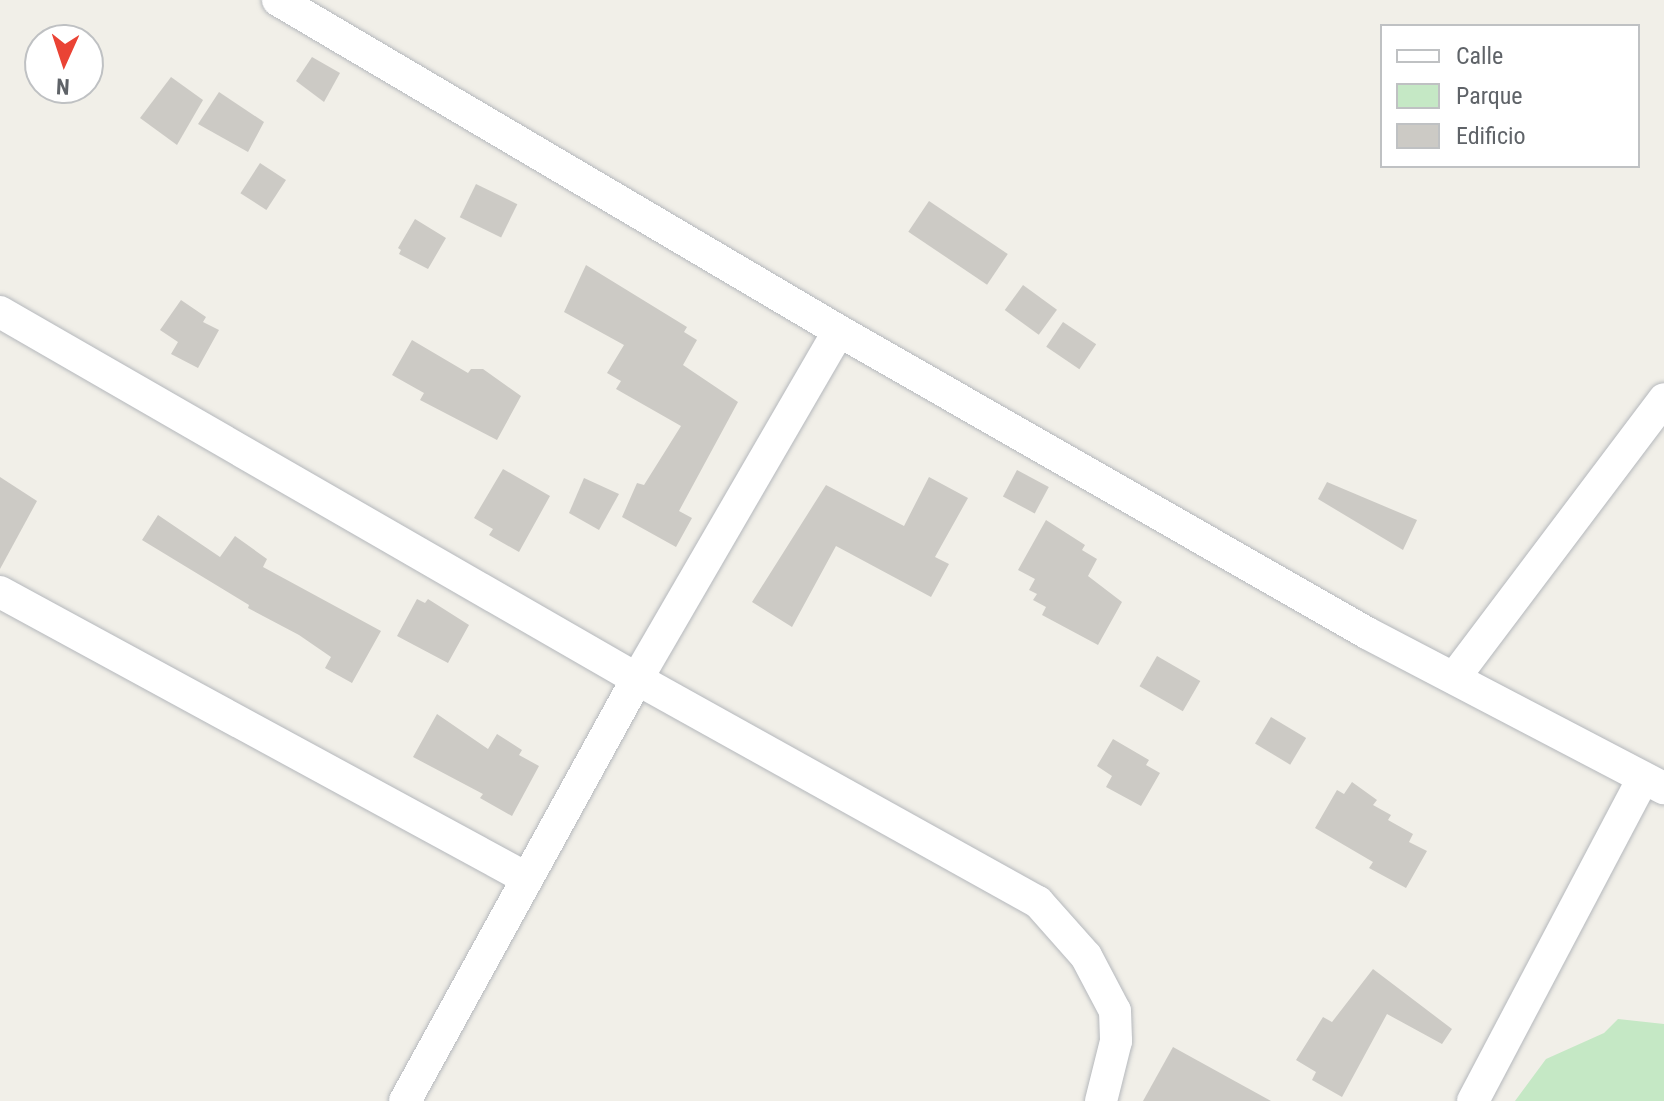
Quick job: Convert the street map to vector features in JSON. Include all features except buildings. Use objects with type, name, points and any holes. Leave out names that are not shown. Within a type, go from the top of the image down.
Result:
[{"type":"street","points":[[278,0],[839,331],[1367,633],[1653,783],[1473,1101]]},
{"type":"street","points":[[0,312],[637,679],[1038,902],[1086,956],[1115,1011],[1116,1041],[1101,1101]]},
{"type":"street","points":[[405,1101],[637,679],[839,331]]},
{"type":"street","points":[[1454,678],[1664,399]]},
{"type":"street","points":[[0,592],[526,878]]},
{"type":"green space","points":[[1618,1019],[1664,1024],[1664,1101],[1515,1101],[1546,1059],[1604,1033]]}]
